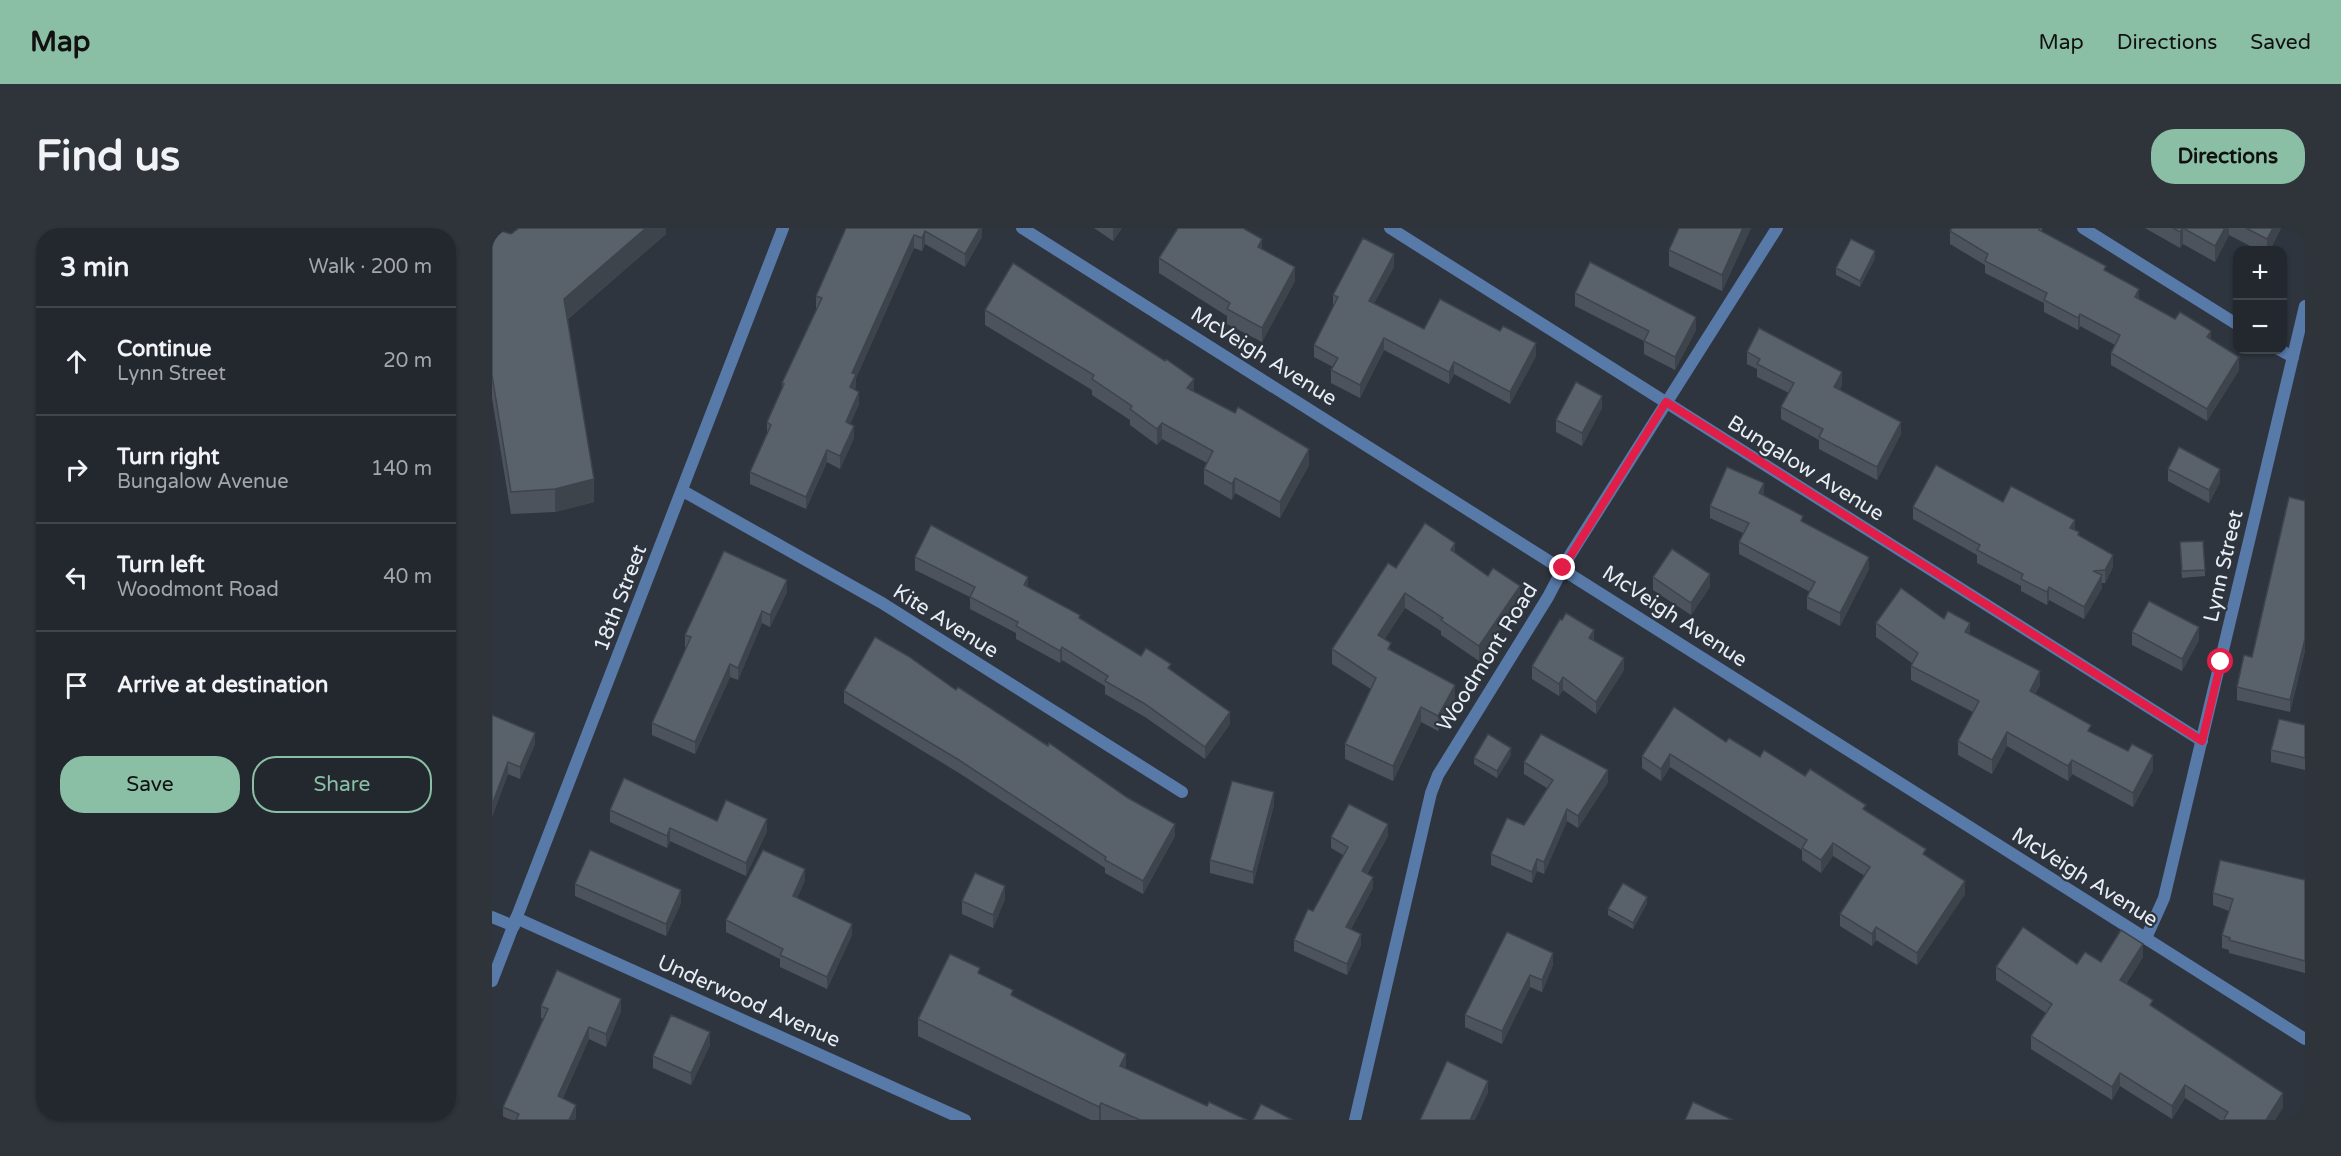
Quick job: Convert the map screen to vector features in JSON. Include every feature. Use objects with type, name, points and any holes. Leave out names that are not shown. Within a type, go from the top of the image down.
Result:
[{"type":"street","name":"18th Street","points":[[492,981],[783,228]]},
{"type":"street","name":"McVeigh Avenue","points":[[1022,228],[2305,1039]]},
{"type":"street","name":"Bungalow Avenue","points":[[1390,228],[2202,741]]},
{"type":"street","name":"Woodmont Road","points":[[1355,1120],[1431,793],[1438,775],[1548,597],[1563,568],[1777,228]]},
{"type":"street","points":[[2084,228],[2233,322]]},
{"type":"street","name":"Lynn Street","points":[[2146,938],[2164,898],[2305,306]]},
{"type":"street","points":[[2287,354],[2293,357]]},
{"type":"street","name":"Kite Avenue","points":[[683,491],[882,603],[1182,792]]},
{"type":"street","name":"Underwood Avenue","points":[[492,917],[515,922],[965,1120]]},
{"type":"building","points":[[492,228],[511,234],[519,228],[646,228],[564,299],[594,479],[555,489],[511,492],[492,375]]},
{"type":"building","points":[[846,228],[980,228],[965,254],[925,231],[922,238],[914,235],[852,373],[856,374],[850,387],[859,392],[846,422],[854,426],[840,456],[827,450],[806,497],[750,472],[771,425],[767,422],[784,384],[782,383],[822,298],[816,296]]},
{"type":"building","points":[[1178,228],[1243,228],[1262,239],[1258,247],[1295,267],[1262,328],[1227,309],[1230,303],[1159,258]]},
{"type":"building","points":[[1679,228],[1743,228],[1722,275],[1669,250]]},
{"type":"building","points":[[1952,228],[2040,228],[2039,230],[2106,266],[2104,270],[2139,289],[2135,297],[2175,319],[2180,312],[2211,331],[2207,337],[2239,357],[2207,409],[2111,353],[2120,335],[2080,314],[2078,318],[2044,300],[2047,293],[1985,261],[1988,254],[1950,231]]},
{"type":"building","points":[[2183,228],[2225,228],[2215,246]]},
{"type":"building","points":[[2246,228],[2273,228],[2267,239]]},
{"type":"building","points":[[1363,238],[1394,254],[1369,301],[1424,329],[1440,299],[1500,331],[1503,326],[1536,343],[1510,392],[1454,362],[1449,372],[1384,338],[1360,385],[1331,370],[1338,358],[1314,345],[1338,297],[1333,295]]},
{"type":"building","points":[[1851,239],[1875,251],[1860,281],[1836,268]]},
{"type":"building","points":[[1590,262],[1696,317],[1675,357],[1644,341],[1649,331],[1575,293]]},
{"type":"building","points":[[1013,263],[1194,379],[1187,388],[1235,413],[1238,407],[1309,449],[1280,502],[1235,478],[1232,484],[1204,469],[1213,451],[1162,423],[1157,429],[1130,409],[1132,406],[1092,379],[1094,375],[985,310]]},
{"type":"building","points":[[1759,328],[1842,372],[1834,387],[1901,422],[1877,467],[1819,437],[1823,429],[1781,407],[1794,383],[1757,364],[1760,359],[1747,352]]},
{"type":"building","points":[[1576,382],[1602,396],[1582,433],[1556,420]]},
{"type":"building","points":[[2179,447],[2220,469],[2209,490],[2168,469]]},
{"type":"building","points":[[1936,465],[2003,502],[2011,486],[2075,520],[2070,528],[2113,555],[2105,570],[2093,571],[2102,575],[2084,607],[2049,587],[2047,592],[2021,579],[2023,574],[1977,550],[1980,545],[1913,507]]},
{"type":"building","points":[[1727,467],[1764,483],[1759,493],[1803,516],[1801,521],[1869,557],[1840,613],[1807,597],[1815,582],[1739,542],[1749,523],[1710,506]]},
{"type":"building","points":[[2289,497],[2305,501],[2305,639],[2290,700],[2237,687],[2244,655],[2252,657]]},
{"type":"building","points":[[1425,523],[1455,543],[1451,550],[1488,576],[1493,568],[1520,586],[1479,646],[1441,620],[1443,618],[1405,593],[1378,635],[1391,643],[1388,649],[1455,685],[1438,716],[1421,707],[1393,766],[1345,744],[1376,678],[1332,649],[1388,563],[1396,568]]},
{"type":"building","points":[[931,525],[1028,577],[1024,585],[1080,615],[1079,618],[1141,656],[1146,648],[1171,664],[1168,668],[1230,712],[1205,747],[1145,704],[1105,681],[1108,676],[1062,647],[1060,651],[1016,626],[1018,622],[970,597],[975,587],[915,557]]},
{"type":"building","points":[[2203,541],[2205,570],[2182,571],[2180,542]]},
{"type":"building","points":[[1672,549],[1710,574],[1691,603],[1653,577]]},
{"type":"building","points":[[724,551],[787,580],[770,615],[762,611],[738,668],[730,664],[695,742],[652,723],[691,637],[685,635]]},
{"type":"building","points":[[1901,588],[1944,619],[1948,611],[1970,623],[1965,632],[2040,671],[2030,691],[2091,725],[2088,731],[2128,751],[2132,744],[2153,755],[2133,793],[2072,760],[2068,766],[2007,732],[1992,760],[1958,741],[1979,701],[1911,666],[1918,653],[1876,623]]},
{"type":"building","points":[[2149,601],[2199,627],[2182,659],[2132,632]]},
{"type":"building","points":[[1566,613],[1594,630],[1589,638],[1624,658],[1596,702],[1563,677],[1559,684],[1532,666],[1560,619],[1562,620]]},
{"type":"building","points":[[875,637],[908,656],[956,690],[958,687],[1048,746],[1049,743],[1128,798],[1175,824],[1143,881],[1105,860],[1106,857],[959,760],[844,691]]},
{"type":"building","points":[[1674,707],[1726,742],[1729,738],[1760,757],[1764,750],[1805,776],[1810,769],[1866,805],[1863,809],[1926,849],[1923,854],[1965,881],[1917,953],[1876,927],[1872,934],[1840,914],[1870,867],[1833,843],[1821,860],[1802,848],[1807,840],[1670,754],[1661,769],[1642,756]]},
{"type":"building","points":[[492,715],[535,733],[520,767],[508,762],[492,805]]},
{"type":"building","points":[[2279,719],[2305,725],[2305,758],[2271,750]]},
{"type":"building","points":[[1488,734],[1511,748],[1497,771],[1474,758]]},
{"type":"building","points":[[1541,734],[1608,770],[1578,816],[1567,809],[1544,862],[1537,859],[1532,872],[1491,854],[1507,818],[1524,825],[1553,780],[1524,762]]},
{"type":"building","points":[[624,778],[717,821],[726,800],[767,819],[746,863],[670,828],[667,836],[610,810]]},
{"type":"building","points":[[1232,781],[1274,792],[1253,872],[1210,860]]},
{"type":"building","points":[[1349,804],[1388,824],[1362,871],[1373,877],[1346,927],[1361,934],[1347,964],[1294,940],[1308,909],[1313,911],[1348,847],[1331,837]]},
{"type":"building","points":[[590,850],[681,890],[666,924],[575,884]]},
{"type":"building","points":[[763,850],[805,869],[793,896],[852,924],[827,977],[780,955],[783,949],[726,920]]},
{"type":"building","points":[[2220,860],[2305,880],[2305,961],[2229,940],[2230,938],[2222,935],[2233,899],[2213,893]]},
{"type":"building","points":[[975,873],[1005,886],[993,915],[962,901]]},
{"type":"building","points":[[1623,883],[1647,897],[1633,923],[1608,909]]},
{"type":"building","points":[[2023,927],[2077,964],[2085,952],[2101,962],[2121,930],[2143,944],[2120,980],[2153,1000],[2150,1005],[2283,1093],[2266,1120],[2225,1120],[2228,1112],[2185,1085],[2172,1106],[2120,1073],[2112,1087],[2031,1036],[2052,1004],[1996,967]]},
{"type":"building","points":[[1507,932],[1553,953],[1542,980],[1530,975],[1502,1031],[1465,1015]]},
{"type":"building","points":[[950,954],[980,968],[978,973],[1013,990],[1011,995],[1126,1054],[1120,1066],[1207,1106],[1209,1102],[1247,1120],[1140,1120],[1101,1103],[1099,1107],[918,1019]]},
{"type":"building","points":[[557,970],[621,999],[606,1034],[589,1027],[558,1096],[576,1105],[569,1120],[516,1120],[519,1114],[503,1107],[548,1009],[541,1006]]},
{"type":"building","points":[[671,1015],[710,1032],[691,1073],[653,1056]]},
{"type":"building","points":[[1447,1061],[1488,1081],[1470,1120],[1420,1120]]},
{"type":"building","points":[[1693,1102],[1733,1120],[1685,1120]]},
{"type":"building","points":[[1261,1104],[1293,1120],[1253,1120]]},
{"type":"route","points":[[1563,568],[1666,402],[2202,741],[2221,662]]}]
